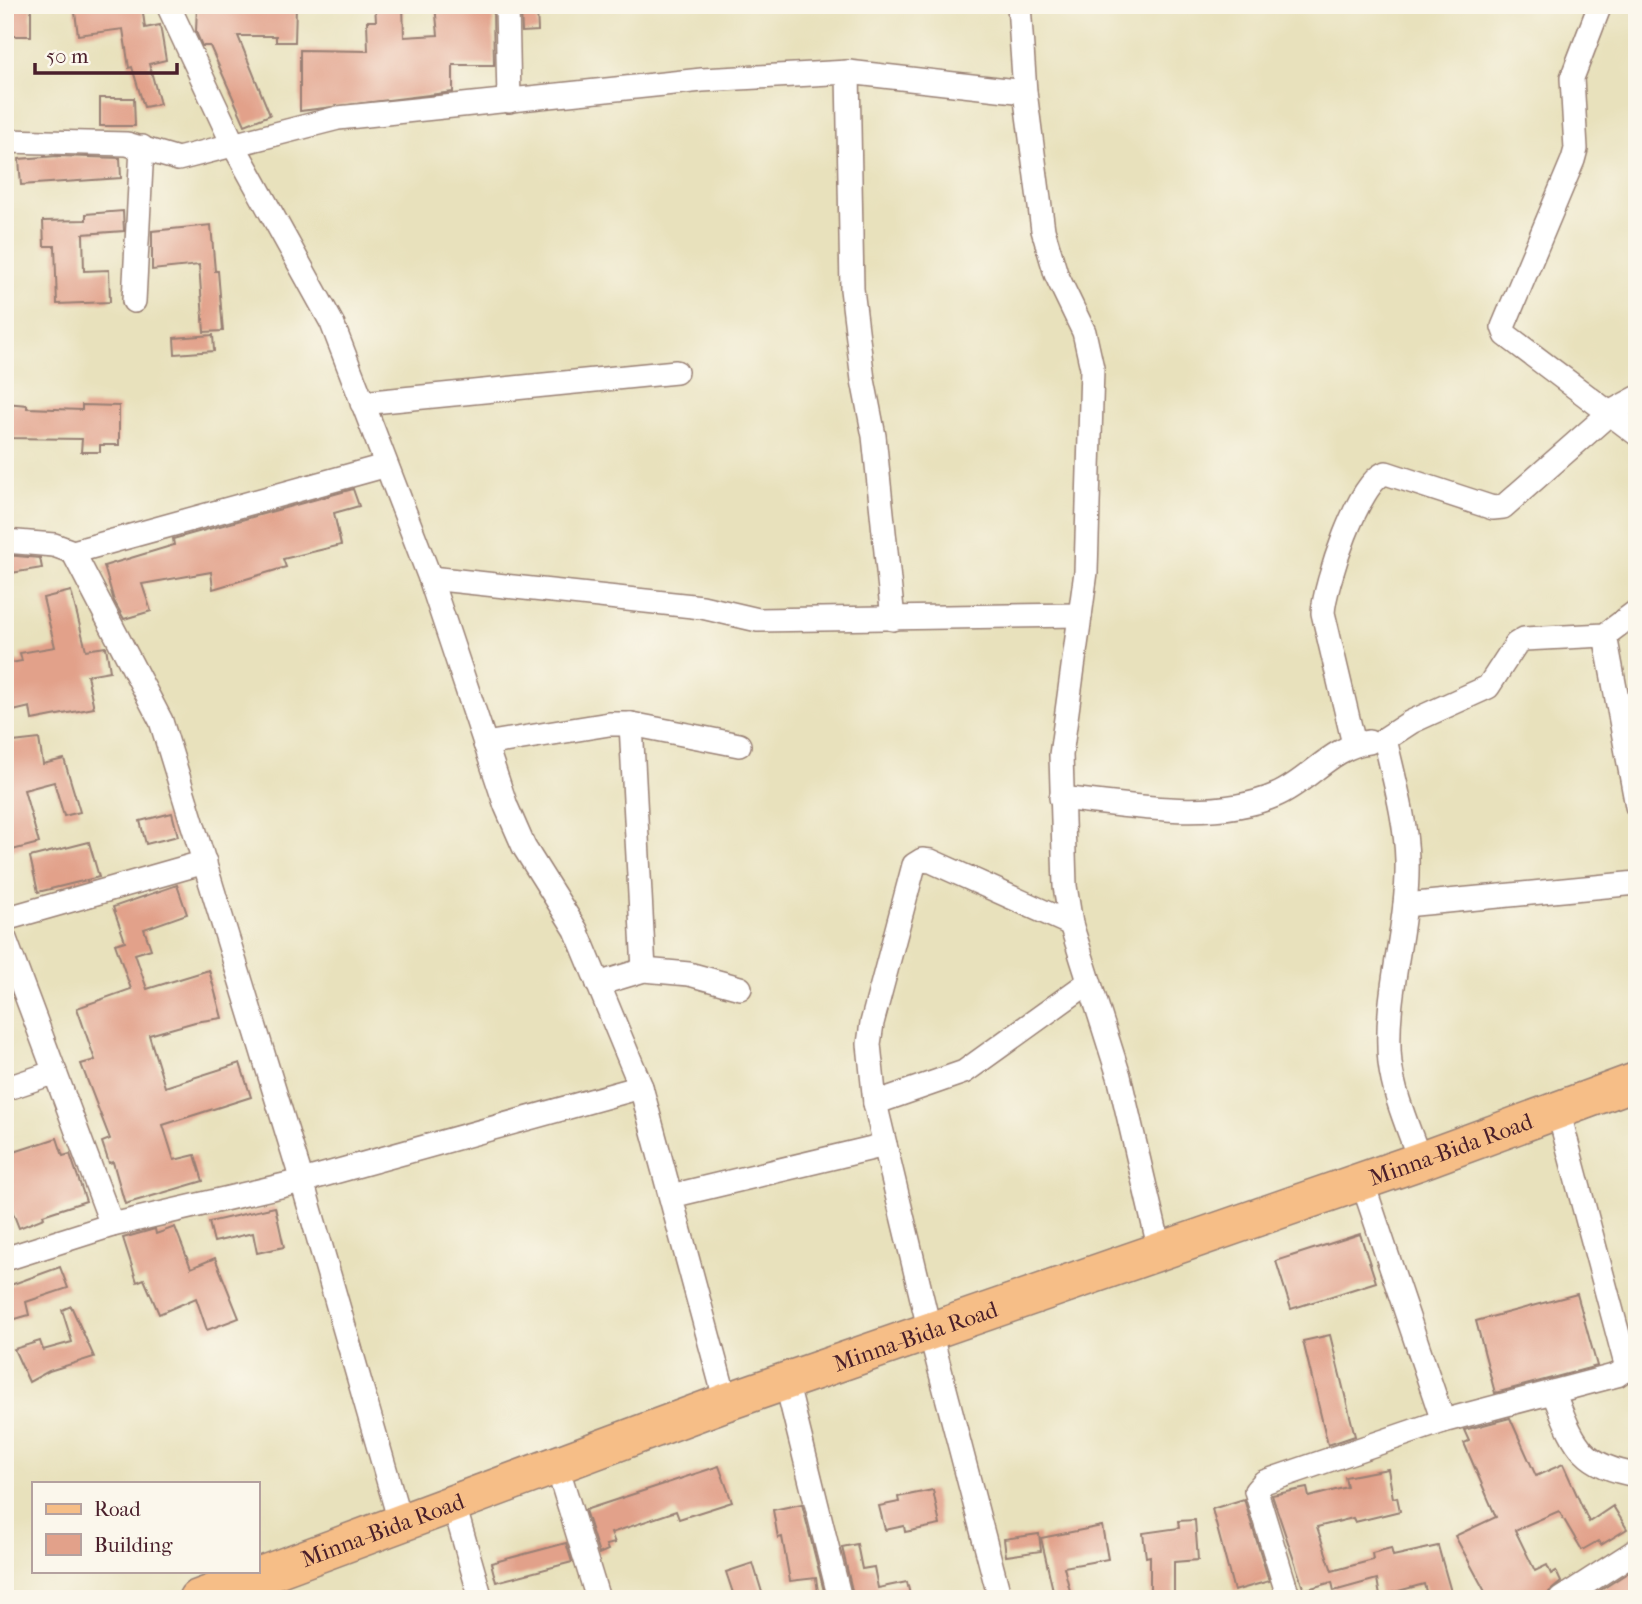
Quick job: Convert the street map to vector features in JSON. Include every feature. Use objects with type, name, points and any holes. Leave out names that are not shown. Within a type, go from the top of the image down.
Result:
[{"type":"main road","name":"Minna-Bida Road","points":[[197,1599],[726,1402],[1420,1161],[1637,1081]]},
{"type":"street","points":[[168,5],[234,146],[332,323],[384,466],[430,578],[506,806],[524,847],[576,930],[641,1087],[726,1402]]},
{"type":"street","points":[[507,5],[509,101]]},
{"type":"street","points":[[1019,5],[1025,93],[1043,230],[1056,274],[1084,332],[1092,368],[1086,572],[1060,755],[1065,886],[1071,923],[1119,1076],[1160,1251]]},
{"type":"street","points":[[1600,5],[1572,78],[1576,149],[1573,160],[1503,327],[1506,335],[1637,434]]},
{"type":"street","points":[[848,72],[852,289],[863,380],[877,460],[893,619]]},
{"type":"street","points":[[5,141],[142,147],[167,158],[178,159],[338,118],[702,80],[848,72],[1025,93]]},
{"type":"street","points":[[134,301],[142,147]]},
{"type":"street","points":[[362,403],[676,372]]},
{"type":"street","points":[[1354,744],[1323,613],[1324,593],[1340,541],[1375,480],[1386,473],[1493,508],[1503,507],[1611,412],[1637,398]]},
{"type":"street","points":[[5,541],[54,545],[73,552],[384,466]]},
{"type":"street","points":[[73,552],[160,721],[302,1181],[401,1525]]},
{"type":"street","points":[[430,578],[702,607],[758,620],[1080,615]]},
{"type":"street","points":[[1061,798],[1166,809],[1258,803],[1305,779],[1354,744],[1385,739],[1412,722],[1488,687],[1516,645],[1524,639],[1605,635],[1637,611]]},
{"type":"street","points":[[1605,635],[1637,806]]},
{"type":"street","points":[[485,744],[609,724],[631,724],[739,745]]},
{"type":"street","points":[[631,724],[644,970]]},
{"type":"street","points":[[1385,739],[1400,806],[1407,860],[1405,905],[1390,1026],[1390,1063],[1398,1097],[1420,1161]]},
{"type":"street","points":[[1000,1599],[930,1332],[874,1103],[869,1044],[872,1023],[914,865],[922,860],[931,860],[1071,923]]},
{"type":"street","points":[[5,919],[205,862]]},
{"type":"street","points":[[1405,905],[1637,883]]},
{"type":"street","points":[[5,939],[112,1225]]},
{"type":"street","points":[[598,984],[644,970],[688,974],[740,988]]},
{"type":"street","points":[[874,1103],[964,1072],[1089,982]]},
{"type":"street","points":[[5,1089],[55,1072]]},
{"type":"street","points":[[5,1259],[112,1225],[302,1181],[641,1087]]},
{"type":"street","points":[[1289,1599],[1256,1491],[1259,1486],[1443,1421],[1617,1375],[1627,1368],[1558,1110]]},
{"type":"street","points":[[671,1196],[885,1145]]},
{"type":"street","points":[[1362,1181],[1443,1421]]},
{"type":"street","points":[[786,1381],[840,1599]]},
{"type":"street","points":[[1553,1392],[1584,1455],[1610,1471],[1637,1475]]},
{"type":"street","points":[[557,1466],[598,1599]]},
{"type":"street","points":[[454,1504],[481,1599]]},
{"type":"street","points":[[1574,1595],[1637,1550]]},
{"type":"building","points":[[5,5],[31,5],[31,36],[5,36]]},
{"type":"building","points":[[74,5],[142,5],[145,28],[160,25],[166,60],[149,64],[160,104],[144,107],[132,67],[129,68],[123,29],[78,35]]},
{"type":"building","points":[[197,5],[296,5],[295,42],[276,42],[276,36],[238,36],[270,115],[245,125],[210,46],[202,46],[196,32]]},
{"type":"building","points":[[375,5],[403,5],[404,37],[438,35],[435,5],[490,7],[493,12],[494,65],[453,65],[453,92],[300,111],[300,50],[368,51],[367,21],[376,21]]},
{"type":"building","points":[[537,10],[538,31],[522,32],[521,11]]},
{"type":"building","points":[[100,98],[134,98],[135,126],[100,126]]},
{"type":"building","points":[[57,156],[120,158],[121,178],[21,185],[19,159]]},
{"type":"building","points":[[123,211],[124,231],[83,234],[84,271],[109,270],[110,302],[57,304],[55,246],[44,246],[43,221],[86,220],[86,214]]},
{"type":"building","points":[[211,225],[223,331],[204,332],[199,265],[152,270],[152,231]]},
{"type":"building","points":[[213,335],[214,351],[175,354],[174,338]]},
{"type":"building","points":[[5,403],[27,405],[27,408],[82,410],[82,405],[119,406],[119,445],[100,445],[100,452],[81,452],[82,439],[5,438]]},
{"type":"building","points":[[353,489],[359,506],[334,513],[341,545],[283,559],[286,567],[213,589],[211,572],[142,584],[151,611],[124,619],[114,601],[104,566],[174,545],[173,539]]},
{"type":"building","points":[[5,555],[40,558],[42,568],[5,574]]},
{"type":"building","points":[[71,591],[86,650],[106,647],[110,671],[87,675],[94,708],[32,720],[30,707],[5,713],[5,664],[22,661],[20,653],[55,647],[43,598]]},
{"type":"building","points":[[39,739],[43,764],[64,759],[80,812],[64,816],[54,782],[24,790],[39,843],[5,852],[5,743]]},
{"type":"building","points":[[172,813],[178,836],[146,844],[140,821]]},
{"type":"building","points":[[89,842],[99,877],[38,892],[30,857]]},
{"type":"building","points":[[177,885],[187,914],[144,929],[151,949],[135,954],[147,989],[209,970],[222,1018],[195,1022],[149,1035],[165,1087],[240,1063],[251,1097],[163,1125],[174,1160],[195,1155],[203,1181],[125,1204],[113,1162],[109,1163],[102,1142],[110,1139],[81,1064],[95,1060],[77,1008],[131,989],[115,944],[125,941],[113,907]]},
{"type":"building","points":[[57,1138],[63,1156],[70,1154],[86,1201],[43,1215],[44,1218],[19,1228],[5,1192],[5,1155]]},
{"type":"building","points":[[275,1207],[284,1247],[257,1253],[253,1233],[214,1242],[209,1222]]},
{"type":"building","points":[[175,1227],[191,1268],[215,1258],[239,1318],[207,1330],[196,1298],[159,1314],[144,1279],[137,1282],[123,1238],[155,1229],[156,1234]]},
{"type":"building","points":[[1360,1234],[1376,1282],[1291,1309],[1276,1261]]},
{"type":"building","points":[[60,1267],[68,1288],[26,1302],[29,1315],[5,1322],[5,1287]]},
{"type":"building","points":[[1577,1294],[1597,1366],[1495,1393],[1476,1321]]},
{"type":"building","points":[[71,1306],[94,1357],[49,1371],[29,1382],[14,1349],[40,1341],[43,1350],[72,1342],[62,1310]]},
{"type":"building","points":[[1330,1335],[1355,1436],[1328,1445],[1303,1341]]},
{"type":"building","points":[[1510,1418],[1536,1476],[1563,1464],[1589,1522],[1613,1506],[1627,1529],[1601,1545],[1598,1541],[1582,1550],[1559,1511],[1515,1530],[1535,1571],[1547,1565],[1551,1574],[1556,1571],[1561,1582],[1549,1592],[1547,1599],[1489,1599],[1455,1536],[1496,1517],[1464,1443],[1469,1441],[1464,1430]]},
{"type":"building","points":[[719,1466],[732,1502],[679,1519],[676,1511],[611,1533],[615,1543],[606,1545],[608,1550],[599,1554],[585,1510]]},
{"type":"building","points":[[1388,1469],[1393,1498],[1397,1497],[1400,1511],[1355,1522],[1353,1518],[1317,1527],[1332,1571],[1373,1560],[1372,1553],[1391,1548],[1393,1556],[1438,1546],[1453,1599],[1428,1599],[1424,1584],[1380,1596],[1377,1579],[1334,1591],[1332,1582],[1304,1590],[1272,1495],[1307,1488],[1309,1497],[1347,1487],[1345,1477]]},
{"type":"building","points":[[933,1490],[940,1525],[905,1532],[904,1526],[885,1530],[879,1506],[899,1502],[898,1497]]},
{"type":"building","points":[[1244,1499],[1269,1581],[1234,1591],[1212,1509]]},
{"type":"building","points":[[802,1504],[826,1599],[819,1599],[816,1578],[790,1581],[782,1537],[778,1538],[773,1510]]},
{"type":"building","points":[[1195,1520],[1198,1560],[1174,1562],[1174,1599],[1150,1599],[1150,1556],[1146,1557],[1143,1533],[1179,1528],[1178,1521]]},
{"type":"building","points":[[1102,1526],[1108,1559],[1064,1567],[1072,1599],[1055,1599],[1041,1538]]},
{"type":"building","points":[[1039,1534],[1041,1551],[1006,1556],[1004,1539]]},
{"type":"building","points":[[566,1543],[572,1562],[496,1582],[491,1563]]},
{"type":"building","points":[[857,1544],[862,1569],[874,1567],[878,1588],[907,1582],[911,1599],[854,1599],[842,1547]]},
{"type":"building","points":[[753,1563],[764,1599],[735,1599],[726,1572]]},
{"type":"building","points":[[1632,1570],[1637,1577],[1637,1599],[1587,1599]]}]
